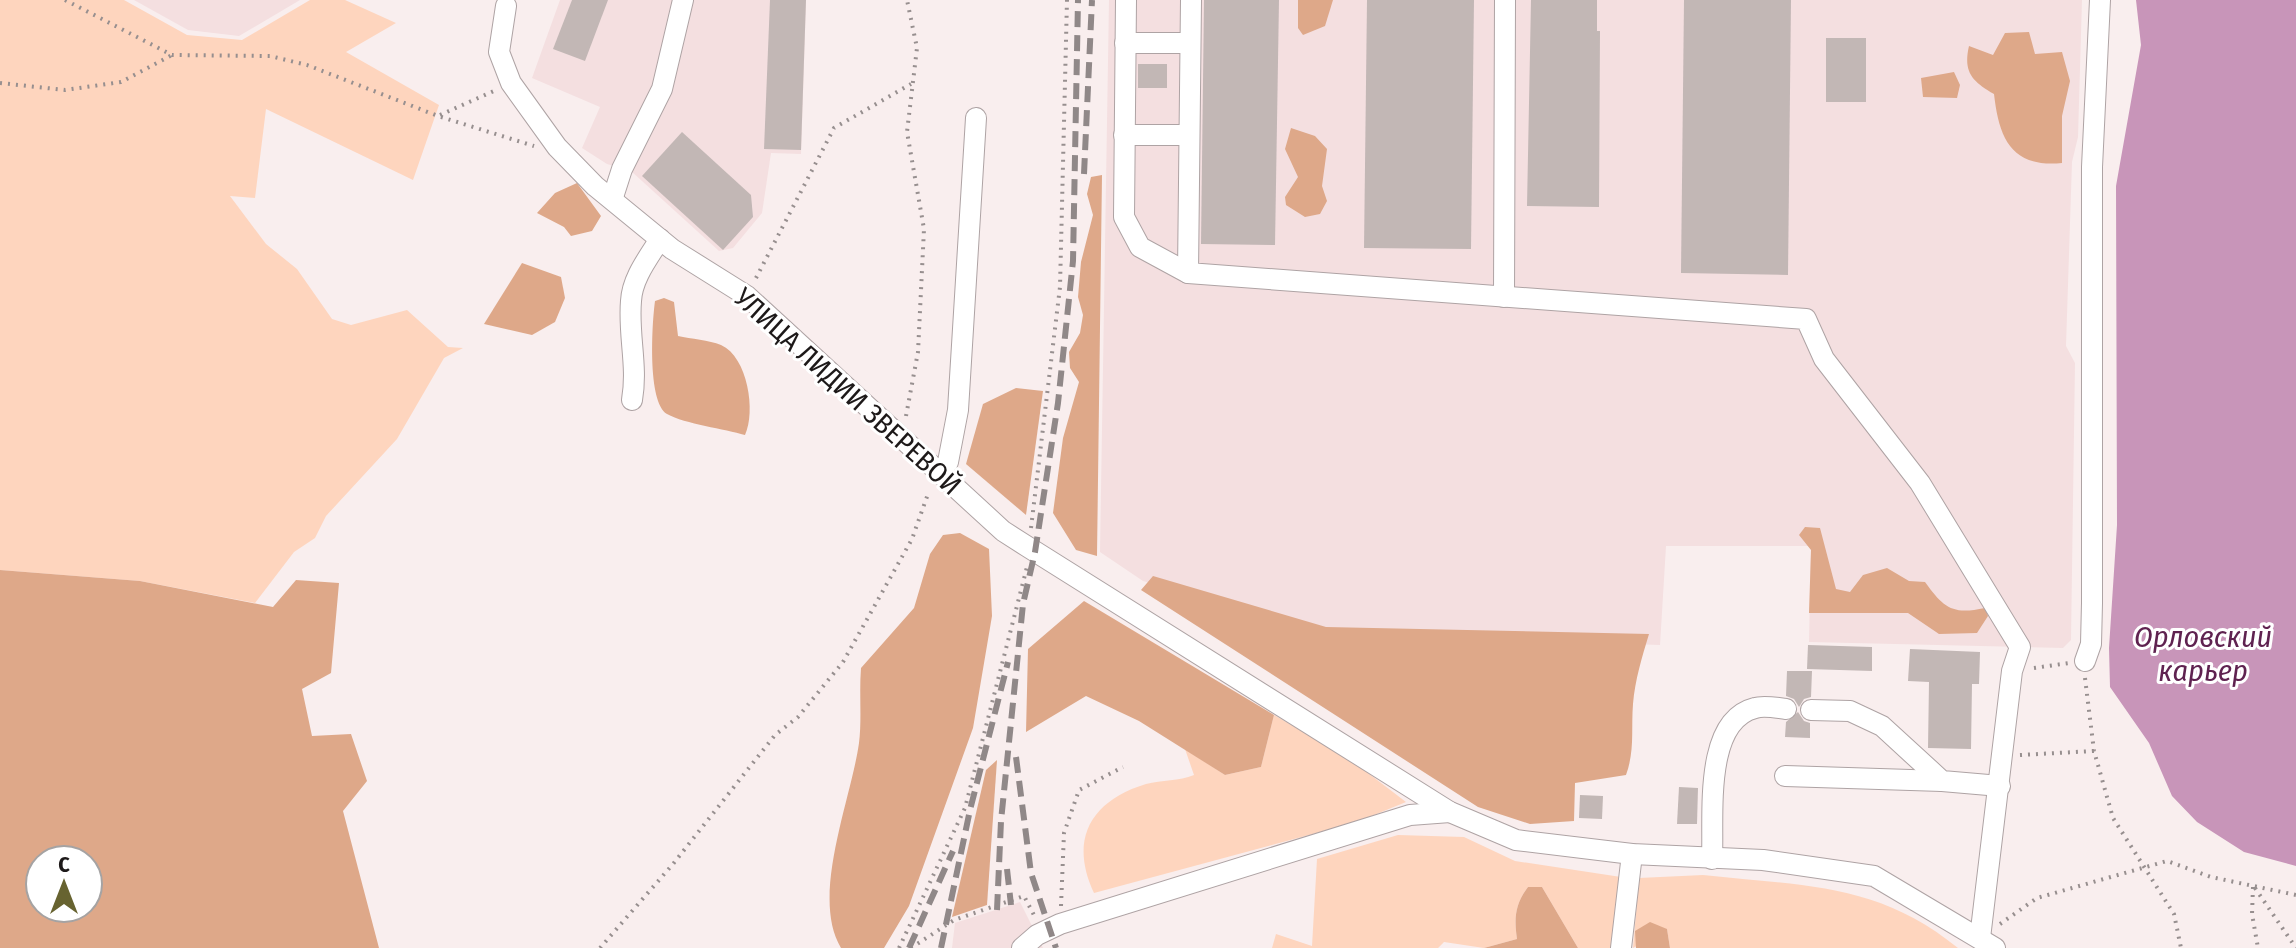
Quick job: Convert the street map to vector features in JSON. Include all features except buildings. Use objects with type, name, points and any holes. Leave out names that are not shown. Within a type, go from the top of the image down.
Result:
[{"type":"street","points":[[613,197],[622,169],[662,89],[683,0]]},
{"type":"street","points":[[1126,0],[1124,217],[1129,232],[1140,247],[1188,273],[1806,319],[1824,359],[1920,483],[2020,647],[2012,671],[2002,756],[1987,943]]},
{"type":"street","points":[[1188,273],[1191,0]]},
{"type":"street","points":[[1504,297],[1505,0]]},
{"type":"street","points":[[2085,661],[2091,644],[2092,603],[2092,167],[2100,0]]},
{"type":"street","name":"УЛИЦА ЛИДИИ ЗВЕРЕВОЙ","points":[[506,6],[499,52],[511,83],[557,147],[595,186],[613,197],[660,239],[747,296],[902,434],[1003,531],[1450,812],[1516,840],[1632,854],[1763,860],[1874,876],[1987,943]]},
{"type":"street","points":[[1125,43],[1189,43]]},
{"type":"street","points":[[941,471],[948,462],[958,410],[976,118]]},
{"type":"street","points":[[1124,135],[1189,135]]},
{"type":"street","points":[[632,400],[636,375],[631,298],[639,273],[660,239]]},
{"type":"street","points":[[1712,859],[1718,747],[1730,722],[1755,707],[1786,709]]},
{"type":"street","points":[[1811,710],[1850,711],[1882,726],[1942,781]]},
{"type":"street","points":[[1785,776],[2000,786]]},
{"type":"street","points":[[1022,948],[1052,928],[1410,815],[1450,812]]},
{"type":"street","points":[[1621,948],[1632,854]]},
{"type":"path","points":[[65,0],[172,55],[270,56],[307,65],[438,116],[539,148],[557,147]]},
{"type":"path","points":[[902,434],[918,352],[924,229],[907,132],[917,48],[907,0]]},
{"type":"path","points":[[899,948],[965,808],[1030,548],[1060,287],[1067,0]]},
{"type":"path","points":[[0,83],[65,90],[121,82],[172,55]]},
{"type":"path","points":[[438,116],[511,83]]},
{"type":"path","points":[[747,296],[834,128],[911,84]]},
{"type":"path","points":[[600,948],[673,864],[775,735],[798,717],[843,662],[912,539],[927,496],[941,471]]},
{"type":"path","points":[[2012,671],[2085,661],[2087,717],[2113,818],[2174,914],[2181,948]]},
{"type":"path","points":[[2002,756],[2094,751]]},
{"type":"path","points":[[1052,928],[1064,833],[1079,790],[1123,767]]},
{"type":"path","points":[[1987,943],[2037,898],[2167,861],[2296,895]]},
{"type":"path","points":[[2253,886],[2252,914],[2258,948]]},
{"type":"path","points":[[2253,886],[2296,948]]},
{"type":"path","points":[[911,948],[954,920],[1024,896],[1052,928]]},
{"type":"shaded area","points":[[0,0],[124,0],[187,35],[242,40],[310,0],[345,0],[396,23],[346,52],[439,105],[413,180],[266,109],[255,198],[230,196],[266,244],[297,269],[332,319],[351,325],[407,310],[448,347],[463,348],[444,358],[397,439],[326,516],[315,538],[294,552],[255,603],[140,581],[0,570]]},
{"type":"shaded area","points":[[134,0],[300,0],[239,36],[188,30]]},
{"type":"shaded area","points":[[560,0],[806,0],[801,154],[771,153],[762,213],[733,248],[719,251],[631,171],[607,164],[582,148],[600,107],[532,78]]},
{"type":"shaded area","points":[[1109,0],[2082,0],[2078,137],[2072,162],[2066,346],[2075,363],[2071,640],[2063,648],[1809,642],[1811,546],[1666,546],[1660,645],[1321,634],[1143,581],[1100,552]]},
{"type":"shaded area","points":[[1298,0],[1333,0],[1325,26],[1303,35],[1298,28]]},
{"type":"shaded area","points":[[2029,32],[2035,54],[2062,52],[2070,81],[2062,116],[2062,163],[2031,161],[2011,147],[2000,124],[1994,94],[1980,85],[1968,69],[1969,46],[1993,55],[2005,33]]},
{"type":"shaded area","points":[[1954,72],[1960,85],[1957,98],[1923,97],[1921,78]]},
{"type":"shaded area","points":[[1291,128],[1315,136],[1327,149],[1322,186],[1327,201],[1320,214],[1305,217],[1286,205],[1285,197],[1298,177],[1285,149]]},
{"type":"shaded area","points":[[1102,175],[1097,556],[1076,550],[1053,513],[1063,438],[1079,382],[1070,368],[1069,352],[1080,333],[1083,315],[1078,297],[1081,262],[1093,215],[1087,194],[1091,177]]},
{"type":"shaded area","points":[[577,183],[601,216],[592,231],[571,236],[564,227],[537,213],[555,193]]},
{"type":"shaded area","points":[[522,263],[561,277],[565,298],[555,322],[532,335],[484,324]]},
{"type":"shaded area","points":[[664,298],[674,302],[678,336],[721,345],[738,361],[749,400],[750,413],[745,435],[684,421],[667,414],[661,407],[656,394],[652,343],[655,301]]},
{"type":"shaded area","points":[[1016,388],[1043,391],[1026,515],[966,464],[983,404]]},
{"type":"shaded area","points":[[1805,527],[1820,528],[1836,589],[1850,592],[1863,575],[1887,568],[1909,581],[1925,582],[1950,607],[1964,611],[1985,608],[1988,616],[1977,633],[1939,634],[1908,613],[1809,613],[1811,550],[1799,535]]},
{"type":"shaded area","points":[[960,533],[989,549],[992,616],[973,728],[909,906],[884,948],[841,948],[833,927],[831,876],[859,743],[861,668],[914,608],[930,554],[943,535]]},
{"type":"shaded area","points":[[0,570],[140,581],[273,607],[296,580],[339,583],[331,673],[302,689],[312,736],[351,734],[367,781],[343,811],[379,948],[0,948]]},
{"type":"shaded area","points":[[1153,576],[1326,627],[1649,634],[1635,686],[1632,748],[1626,775],[1575,783],[1574,821],[1530,824],[1478,807],[1141,590]]},
{"type":"shaded area","points":[[1084,601],[1274,715],[1261,767],[1225,775],[1139,721],[1086,696],[1026,732],[1028,649]]},
{"type":"shaded area","points":[[1274,715],[1347,757],[1406,802],[1357,822],[1094,893],[1084,856],[1085,840],[1098,812],[1127,791],[1194,775],[1185,749],[1225,775],[1261,767]]},
{"type":"shaded area","points":[[997,760],[987,905],[952,917],[986,770]]},
{"type":"shaded area","points":[[1398,835],[1464,837],[1515,861],[1621,877],[1614,948],[1578,948],[1542,887],[1528,887],[1516,912],[1517,939],[1484,948],[1444,942],[1438,948],[1272,948],[1276,934],[1312,946],[1317,859]]},
{"type":"shaded area","points":[[1703,875],[1806,886],[1868,899],[1928,926],[1958,948],[1670,948],[1667,929],[1633,948],[1639,878]]},
{"type":"shaded area","points":[[1528,887],[1542,887],[1578,948],[1484,948],[1517,939],[1516,912]]},
{"type":"shaded area","points":[[1020,902],[1043,948],[952,948],[955,923]]},
{"type":"shaded area","points":[[1650,922],[1667,929],[1670,948],[1636,948],[1635,931]]},
{"type":"water","name":"Орловский карьер","points":[[2136,0],[2296,0],[2296,866],[2244,852],[2197,822],[2172,796],[2149,743],[2110,687],[2109,648],[2117,525],[2116,186],[2141,45]]},
{"type":"railway","points":[[997,910],[1001,821],[1023,604],[1035,552],[1058,403],[1073,261],[1078,0]]},
{"type":"railway","points":[[1084,174],[1092,0]]},
{"type":"railway","points":[[941,948],[970,810],[1008,662]]},
{"type":"railway","points":[[1016,757],[1031,873],[1056,948]]},
{"type":"railway","points":[[909,948],[953,851]]},
{"type":"railway","points":[[1007,869],[1011,905]]}]
